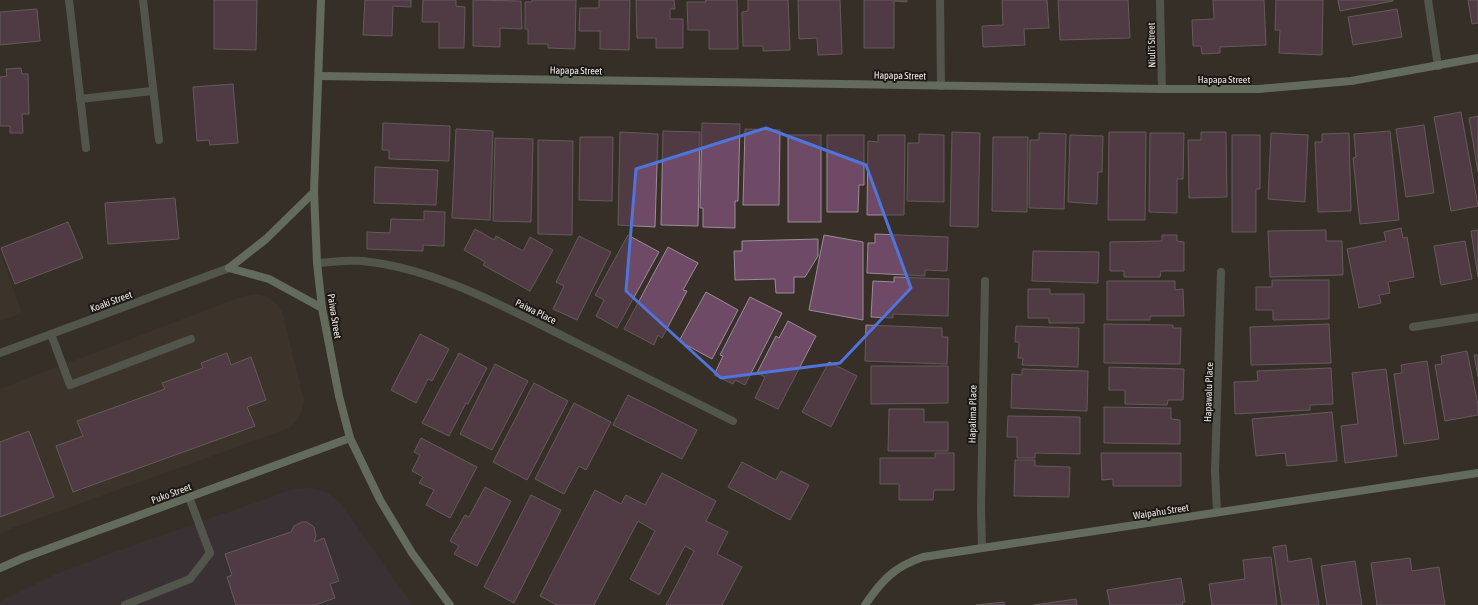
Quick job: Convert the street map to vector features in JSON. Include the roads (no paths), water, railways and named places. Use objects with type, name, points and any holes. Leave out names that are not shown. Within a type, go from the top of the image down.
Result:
[{"type":"street","points":[[69,0],[86,148]]},
{"type":"street","points":[[142,0],[159,140]]},
{"type":"street","name":"Paiwa Street","points":[[321,0],[314,192],[317,263],[322,308],[339,396],[350,438],[380,500],[412,553],[450,605]]},
{"type":"street","points":[[940,0],[941,86]]},
{"type":"street","name":"Niuli'i Street","points":[[1160,0],[1162,89]]},
{"type":"street","points":[[1428,0],[1438,66]]},
{"type":"street","name":"Hapapa Street","points":[[319,76],[941,86],[1258,89],[1343,82],[1478,58]]},
{"type":"street","points":[[80,99],[152,91]]},
{"type":"street","points":[[229,268],[266,239],[314,192]]},
{"type":"street","name":"Paiwa Place","points":[[317,263],[349,261],[363,262],[401,269],[440,280],[498,304],[733,420]]},
{"type":"street","points":[[229,268],[269,279],[322,308]]},
{"type":"street","name":"Koaki Street","points":[[0,352],[229,268]]},
{"type":"street","name":"Hapawalu Place","points":[[1217,512],[1215,470],[1221,272]]},
{"type":"street","name":"Hapalima Place","points":[[982,548],[981,508],[985,281]]},
{"type":"street","points":[[1412,327],[1478,317]]},
{"type":"street","points":[[50,334],[70,385],[191,339]]},
{"type":"street","name":"Puko Street","points":[[0,568],[23,558],[350,438]]},
{"type":"street","name":"Waipahu Street","points":[[865,605],[883,581],[896,569],[908,562],[923,557],[1478,472]]},
{"type":"street","points":[[125,605],[190,579],[210,553],[189,497]]}]
